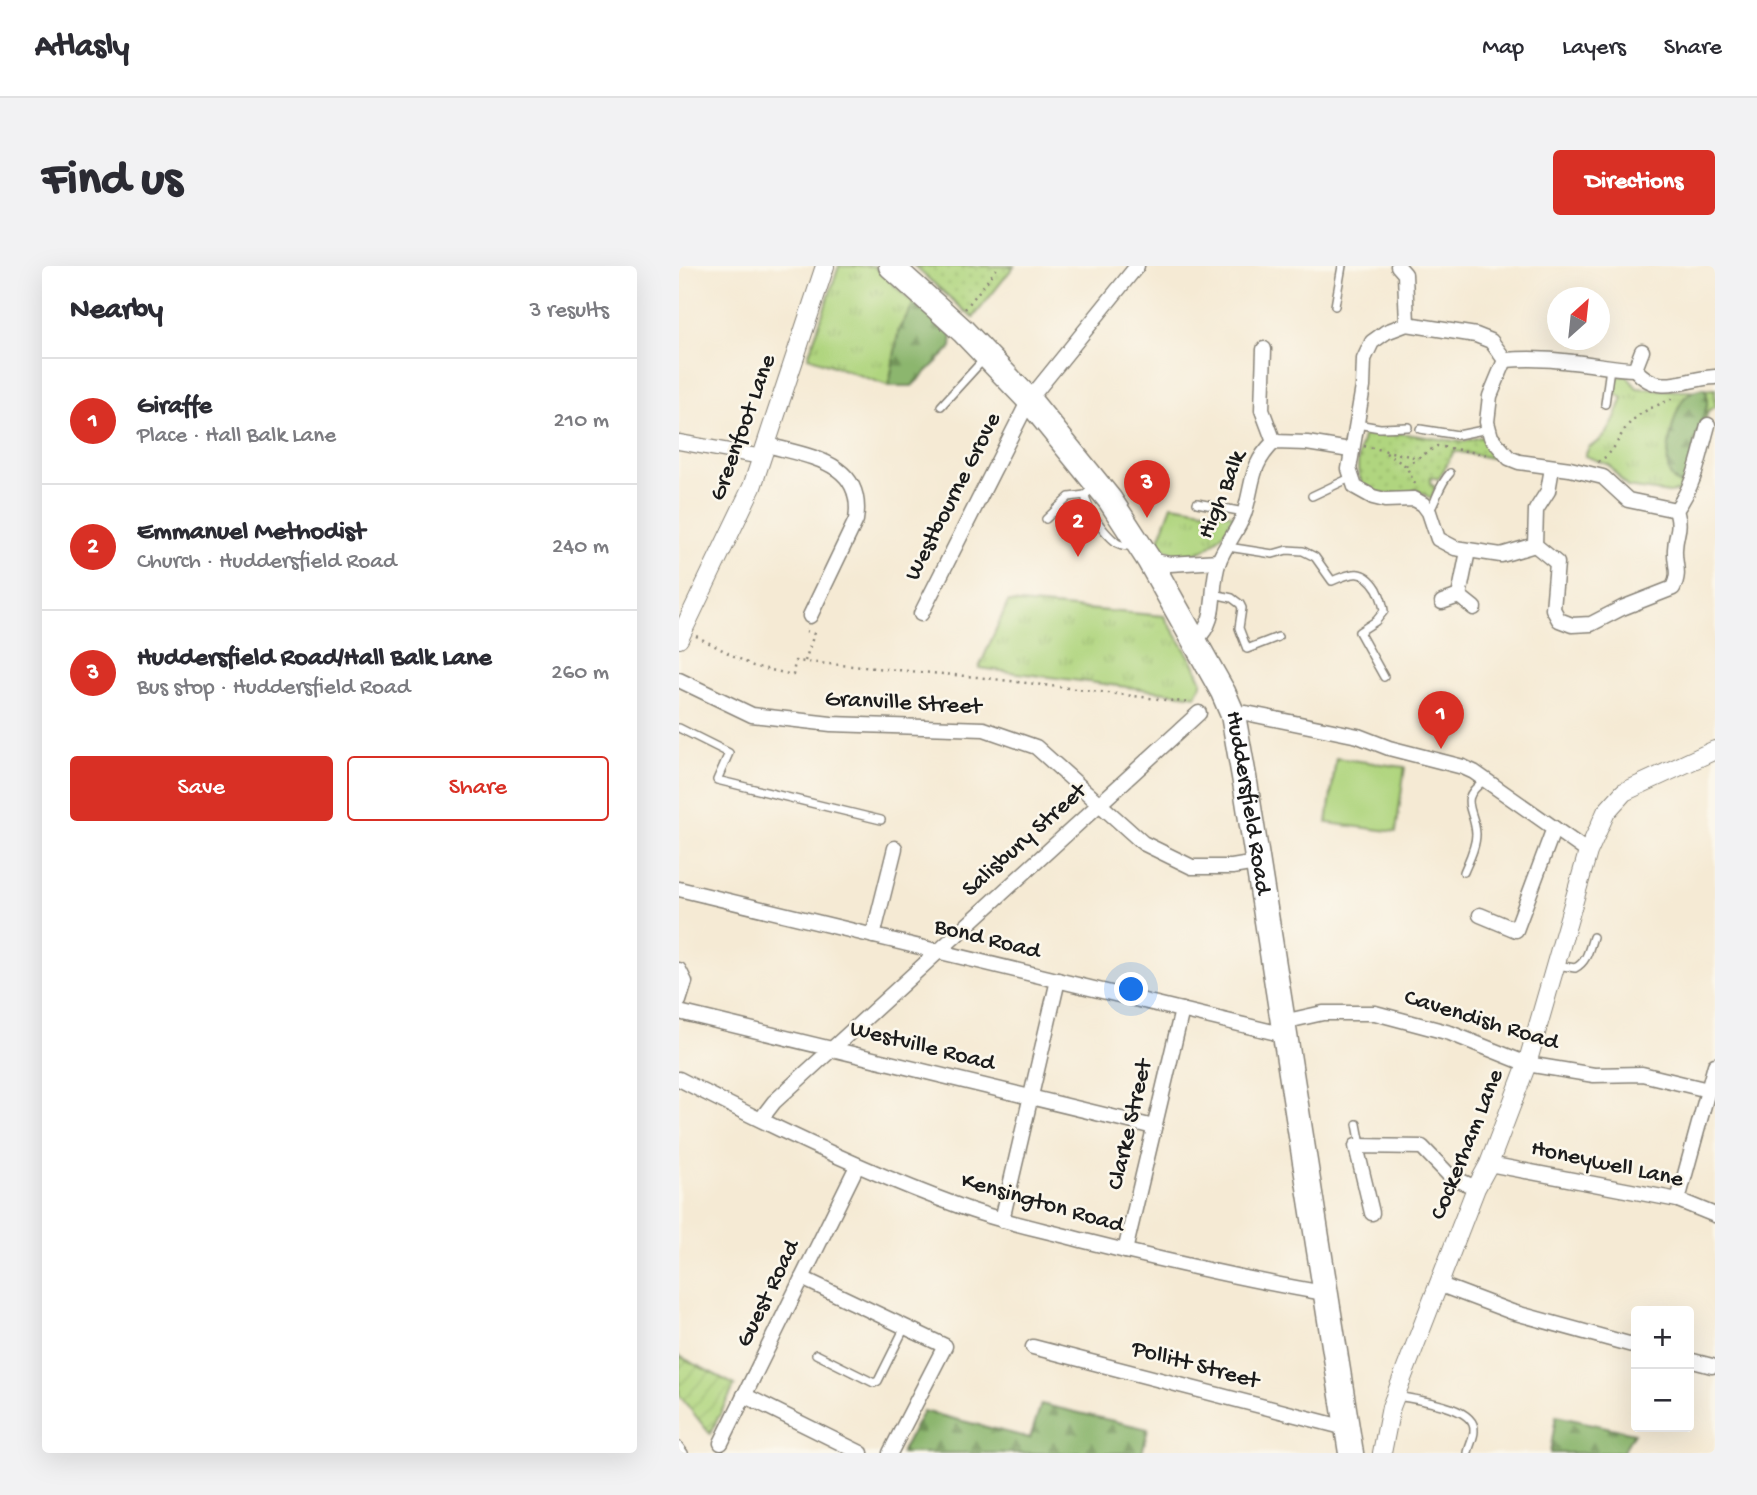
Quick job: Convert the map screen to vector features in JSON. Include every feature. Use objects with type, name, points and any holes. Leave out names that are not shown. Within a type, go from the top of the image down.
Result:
[{"type":"highway","name":"Huddersfield Road","points":[[891,266],[954,322],[1029,400],[1091,490],[1145,554],[1195,641],[1233,715],[1351,1453]]},
{"type":"street","name":"Greenfoot Lane","points":[[681,634],[752,487],[825,266]]},
{"type":"street","name":"Westbourne Grove","points":[[921,614],[1029,400],[1137,266]]},
{"type":"street","points":[[1398,266],[1405,274],[1407,324]]},
{"type":"street","points":[[1505,360],[1490,341],[1476,335],[1407,324],[1386,332],[1372,342],[1364,359],[1363,387],[1351,447],[1350,478],[1356,487],[1373,498],[1414,499],[1426,508],[1439,538],[1455,548],[1501,555],[1535,545]]},
{"type":"street","points":[[1264,349],[1262,410],[1274,442]]},
{"type":"street","points":[[1635,369],[1642,351]]},
{"type":"street","points":[[1505,360],[1530,358],[1635,369],[1644,379],[1665,384],[1715,377]]},
{"type":"street","points":[[1505,360],[1490,396],[1487,422],[1491,437],[1509,458],[1603,477],[1628,500],[1676,510]]},
{"type":"street","points":[[1676,510],[1688,494],[1695,477],[1708,425]]},
{"type":"street","points":[[679,442],[807,456],[836,467],[855,488],[858,503],[856,520],[810,616]]},
{"type":"street","name":"High Balk","points":[[1195,641],[1206,631],[1212,614],[1219,561],[1244,512],[1256,463],[1274,442],[1351,447]]},
{"type":"street","points":[[1535,545],[1536,510],[1548,491],[1552,468]]},
{"type":"street","points":[[1535,545],[1557,563],[1553,609],[1559,620],[1572,625],[1591,624],[1622,608],[1673,588],[1679,576],[1675,548],[1681,525],[1676,510]]},
{"type":"street","points":[[1459,596],[1468,551]]},
{"type":"street","name":"High Balk","points":[[1145,554],[1170,565],[1219,561]]},
{"type":"street","points":[[1442,602],[1459,596]]},
{"type":"street","points":[[1459,596],[1474,608]]},
{"type":"street","name":"Granville Street","points":[[679,680],[752,715],[831,724],[984,729],[1036,747],[1143,843],[1192,867],[1232,867],[1257,863]]},
{"type":"street","name":"Salisbury Street","points":[[761,1119],[775,1102],[1100,803],[1196,708]]},
{"type":"street","points":[[1233,715],[1246,713],[1358,736],[1389,748],[1450,762],[1474,772],[1588,852]]},
{"type":"street","name":"Cockerham Lane","points":[[1382,1453],[1395,1395],[1475,1188],[1489,1164],[1527,1064],[1588,852],[1605,813],[1624,793],[1715,750]]},
{"type":"street","points":[[1480,915],[1516,930],[1554,828]]},
{"type":"street","points":[[873,936],[895,848]]},
{"type":"street","name":"Bond Road","points":[[679,889],[1182,1010],[1284,1028]]},
{"type":"street","points":[[679,970],[685,982],[679,1001]]},
{"type":"street","points":[[1002,1220],[1058,981]]},
{"type":"street","name":"Clarke Street","points":[[1125,1251],[1182,1010]]},
{"type":"street","name":"Westville Road","points":[[679,1012],[1154,1127]]},
{"type":"street","name":"Cavendish Road","points":[[1284,1028],[1323,1013],[1375,1013],[1450,1033],[1527,1064],[1594,1075],[1641,1074],[1708,1090]]},
{"type":"street","points":[[1678,1200],[1715,1065]]},
{"type":"street","name":"Kensington Road","points":[[679,1079],[857,1166],[960,1207],[1125,1251],[1266,1283],[1324,1293]]},
{"type":"street","points":[[1372,1213],[1356,1146],[1422,1147],[1450,1176],[1475,1188]]},
{"type":"street","name":"Honeywell Lane","points":[[1489,1164],[1678,1200],[1715,1215]]},
{"type":"street","name":"Guest Road","points":[[721,1443],[857,1166]]},
{"type":"street","points":[[802,1278],[945,1346],[890,1453]]},
{"type":"street","points":[[1438,1284],[1513,1312],[1631,1345]]},
{"type":"street","name":"Pollitt Street","points":[[1033,1347],[1346,1428]]},
{"type":"street","points":[[1694,1361],[1712,1366]]},
{"type":"street","points":[[744,1395],[862,1453]]},
{"type":"lane","points":[[1335,306],[1342,266]]},
{"type":"lane","points":[[941,406],[987,356]]},
{"type":"lane","points":[[1605,404],[1610,368]]},
{"type":"lane","points":[[1357,424],[1380,428],[1408,428]]},
{"type":"lane","points":[[1420,429],[1458,435],[1489,428]]},
{"type":"lane","points":[[1426,508],[1437,499],[1440,483],[1450,473]]},
{"type":"lane","points":[[1313,496],[1350,478]]},
{"type":"lane","points":[[1046,519],[1069,497],[1091,490]]},
{"type":"lane","points":[[1197,503],[1244,512]]},
{"type":"lane","points":[[1228,547],[1273,554],[1287,550],[1303,551],[1315,557],[1332,581],[1346,574],[1359,573],[1370,578],[1383,600],[1384,611],[1376,621],[1359,632],[1384,677]]},
{"type":"lane","points":[[1213,594],[1232,598],[1240,604],[1238,628],[1247,649],[1278,637]]},
{"type":"lane","points":[[679,728],[729,753],[717,780],[881,820]]},
{"type":"lane","points":[[1464,872],[1475,846],[1476,832],[1468,809],[1468,797],[1485,780]]},
{"type":"lane","points":[[1556,965],[1575,968],[1581,965],[1593,937]]},
{"type":"lane","points":[[1357,1124],[1361,1146]]},
{"type":"lane","points":[[816,1354],[874,1383],[878,1381],[905,1327]]},
{"type":"lane","points":[[1395,1395],[1460,1411],[1470,1417],[1475,1430],[1468,1453]]},
{"type":"lane","points":[[679,1446],[684,1453]]},
{"type":"path","points":[[954,322],[999,266]]},
{"type":"path","points":[[1570,469],[1599,461],[1611,454],[1631,422],[1642,412],[1668,401]]},
{"type":"path","points":[[1406,466],[1437,446],[1509,458]]},
{"type":"path","points":[[1351,447],[1418,458]]},
{"type":"path","points":[[1384,451],[1406,466],[1426,508]]},
{"type":"path","points":[[805,662],[814,634],[807,631],[810,616]]},
{"type":"path","points":[[681,634],[753,666],[793,675],[795,661],[977,677],[1196,708]]},
{"type":"green space","points":[[839,266],[874,266],[914,304],[899,329],[889,386],[808,357]]},
{"type":"green space","points":[[914,266],[1014,266],[973,318]]},
{"type":"green space","points":[[914,304],[952,334],[951,348],[912,386],[889,386],[899,329]]},
{"type":"green space","points":[[1616,376],[1627,376],[1637,388],[1684,391],[1715,389],[1715,406],[1708,411],[1689,476],[1681,491],[1669,493],[1627,487],[1609,465],[1585,456],[1589,447],[1607,433],[1623,398],[1614,392]]},
{"type":"green space","points":[[1704,388],[1707,406],[1694,443],[1695,461],[1688,481],[1678,484],[1668,468],[1673,424],[1684,398],[1693,391]]},
{"type":"green space","points":[[1365,431],[1461,442],[1484,436],[1493,445],[1491,458],[1454,451],[1440,477],[1431,477],[1430,483],[1435,487],[1432,499],[1415,489],[1413,492],[1385,494],[1373,491],[1360,479],[1358,461]]},
{"type":"green space","points":[[1172,505],[1236,515],[1212,544],[1193,554],[1182,554],[1157,545]]},
{"type":"green space","points":[[1008,602],[1164,616],[1193,662],[1202,682],[1196,696],[979,668]]},
{"type":"green space","points":[[1336,758],[1405,767],[1396,832],[1327,823]]},
{"type":"green space","points":[[679,1356],[735,1385],[710,1434],[679,1395]]},
{"type":"green space","points":[[1041,1404],[1148,1429],[1142,1453],[901,1453],[923,1411],[1030,1438]]},
{"type":"green space","points":[[1556,1416],[1634,1433],[1622,1453],[1550,1453]]},
{"type":"place","name":"Huddersfield Road/Hall Balk Lane","points":[[1147,518]]},
{"type":"place","name":"Emmanuel Methodist","points":[[1078,557]]},
{"type":"place","name":"Giraffe","points":[[1441,749]]}]
